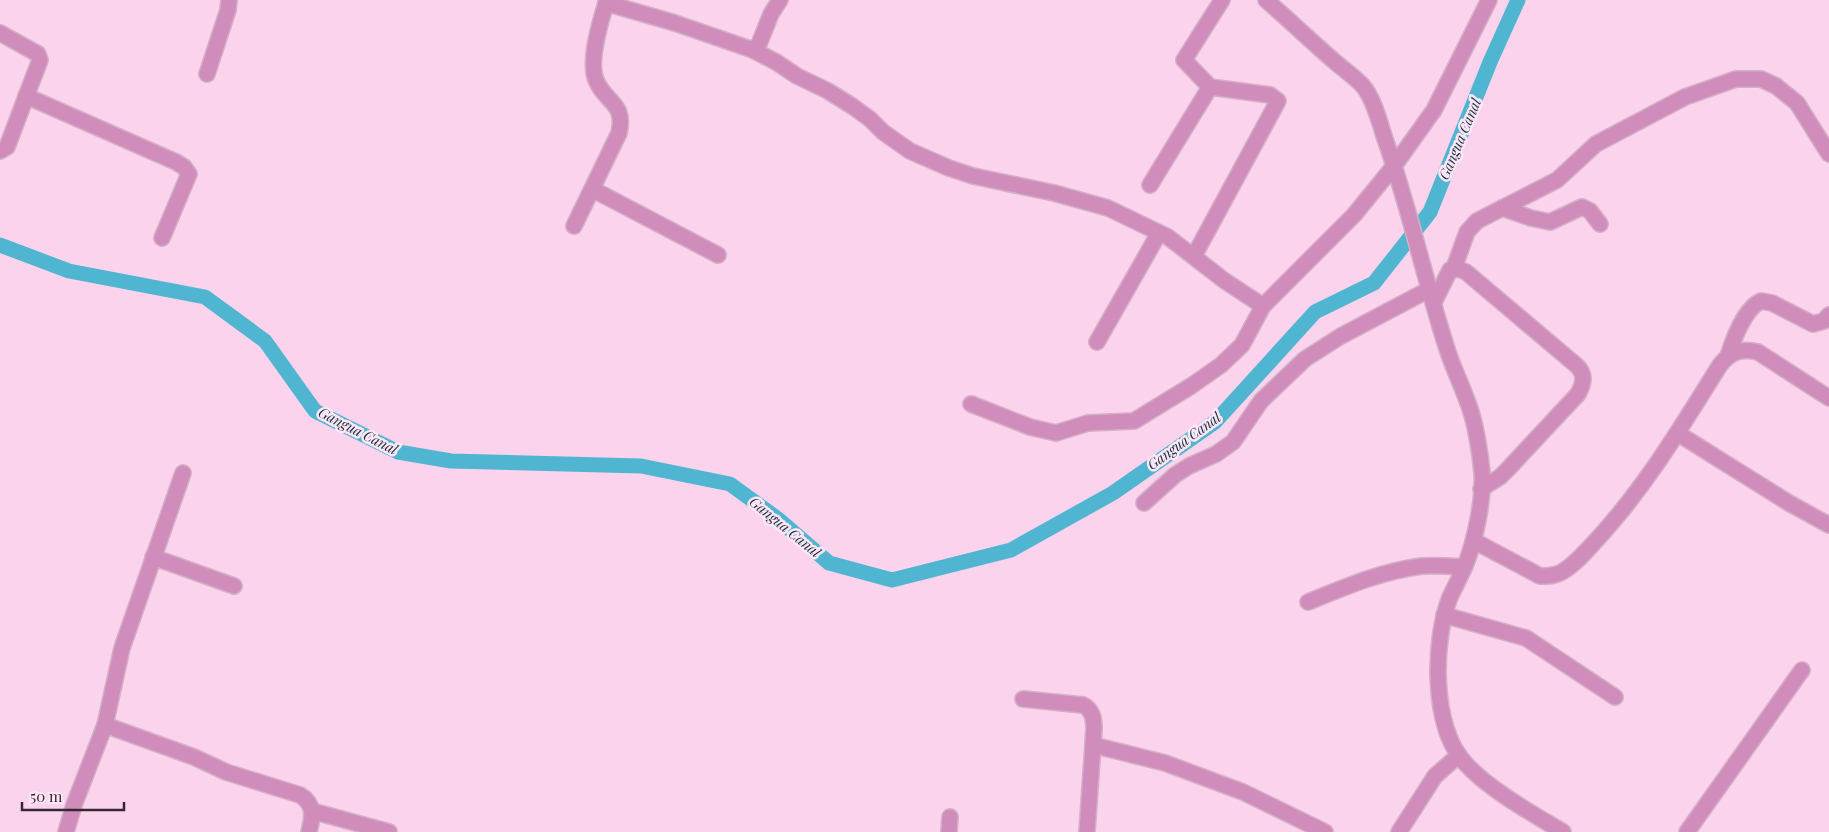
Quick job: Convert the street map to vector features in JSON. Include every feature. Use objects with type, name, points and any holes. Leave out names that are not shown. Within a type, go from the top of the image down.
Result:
[{"type":"street","points":[[207,74],[228,10],[229,0]]},
{"type":"street","points":[[753,50],[759,44],[771,14],[780,0]]},
{"type":"street","points":[[1194,256],[1278,101],[1270,95],[1210,87],[1184,60],[1222,0]]},
{"type":"street","points":[[1266,0],[1364,87],[1375,111],[1394,166],[1448,353],[1472,414],[1481,464],[1482,488],[1474,541],[1444,615],[1438,663],[1439,695],[1445,725],[1455,749],[1465,763],[1492,787],[1563,832]]},
{"type":"street","points":[[971,404],[1030,426],[1056,433],[1088,423],[1134,422],[1221,365],[1242,345],[1263,306],[1354,215],[1394,166],[1434,110],[1490,0]]},
{"type":"street","points":[[574,226],[619,133],[621,125],[620,112],[595,78],[595,50],[598,29],[606,2],[753,50],[797,76],[828,90],[870,119],[883,132],[910,151],[973,176],[1054,193],[1108,208],[1159,233],[1263,306]]},
{"type":"street","points":[[0,33],[38,54],[40,60],[7,147],[0,152]]},
{"type":"street","points":[[1144,503],[1175,475],[1189,466],[1216,454],[1233,442],[1261,401],[1305,359],[1342,336],[1430,290],[1454,268],[1471,225],[1557,180],[1596,144],[1685,97],[1736,79],[1761,79],[1776,86],[1797,103],[1829,154]]},
{"type":"street","points":[[1150,185],[1210,87]]},
{"type":"street","points":[[26,96],[184,167],[189,174],[162,238]]},
{"type":"street","points":[[592,189],[718,255]]},
{"type":"street","points":[[1502,208],[1550,222],[1582,207],[1590,211],[1600,224]]},
{"type":"street","points":[[1097,342],[1159,233]]},
{"type":"street","points":[[1454,268],[1466,272],[1582,370],[1584,375],[1582,387],[1578,394],[1508,470],[1482,488]]},
{"type":"street","points":[[1728,356],[1737,332],[1753,306],[1761,300],[1772,303],[1813,324],[1824,321],[1829,315]]},
{"type":"street","points":[[1474,541],[1540,576],[1551,576],[1563,572],[1594,543],[1620,514],[1654,470],[1720,365],[1728,356],[1736,351],[1758,352],[1829,398]]},
{"type":"street","points":[[1677,433],[1789,503],[1829,524]]},
{"type":"street","points":[[66,832],[74,805],[105,725],[122,648],[183,472]]},
{"type":"street","points":[[153,557],[234,586]]},
{"type":"street","points":[[1308,602],[1359,581],[1382,574],[1422,566],[1464,567]]},
{"type":"street","points":[[1444,615],[1526,638],[1615,697]]},
{"type":"street","points":[[1688,832],[1802,670]]},
{"type":"street","points":[[1023,699],[1083,705],[1087,707],[1093,716],[1087,832]]},
{"type":"street","points":[[105,725],[226,772],[300,795],[306,799],[312,811],[309,832]]},
{"type":"street","points":[[1093,745],[1165,763],[1234,789],[1326,832]]},
{"type":"street","points":[[1399,832],[1435,776],[1459,755]]},
{"type":"street","points":[[312,811],[389,832]]},
{"type":"waterway","name":"Gangua Canal","points":[[0,245],[69,271],[205,297],[265,341],[315,411],[398,452],[451,461],[641,466],[730,484],[778,519],[829,563],[892,580],[1011,550],[1113,493],[1215,422],[1315,312],[1374,283],[1430,212],[1490,62],[1518,0]]}]
